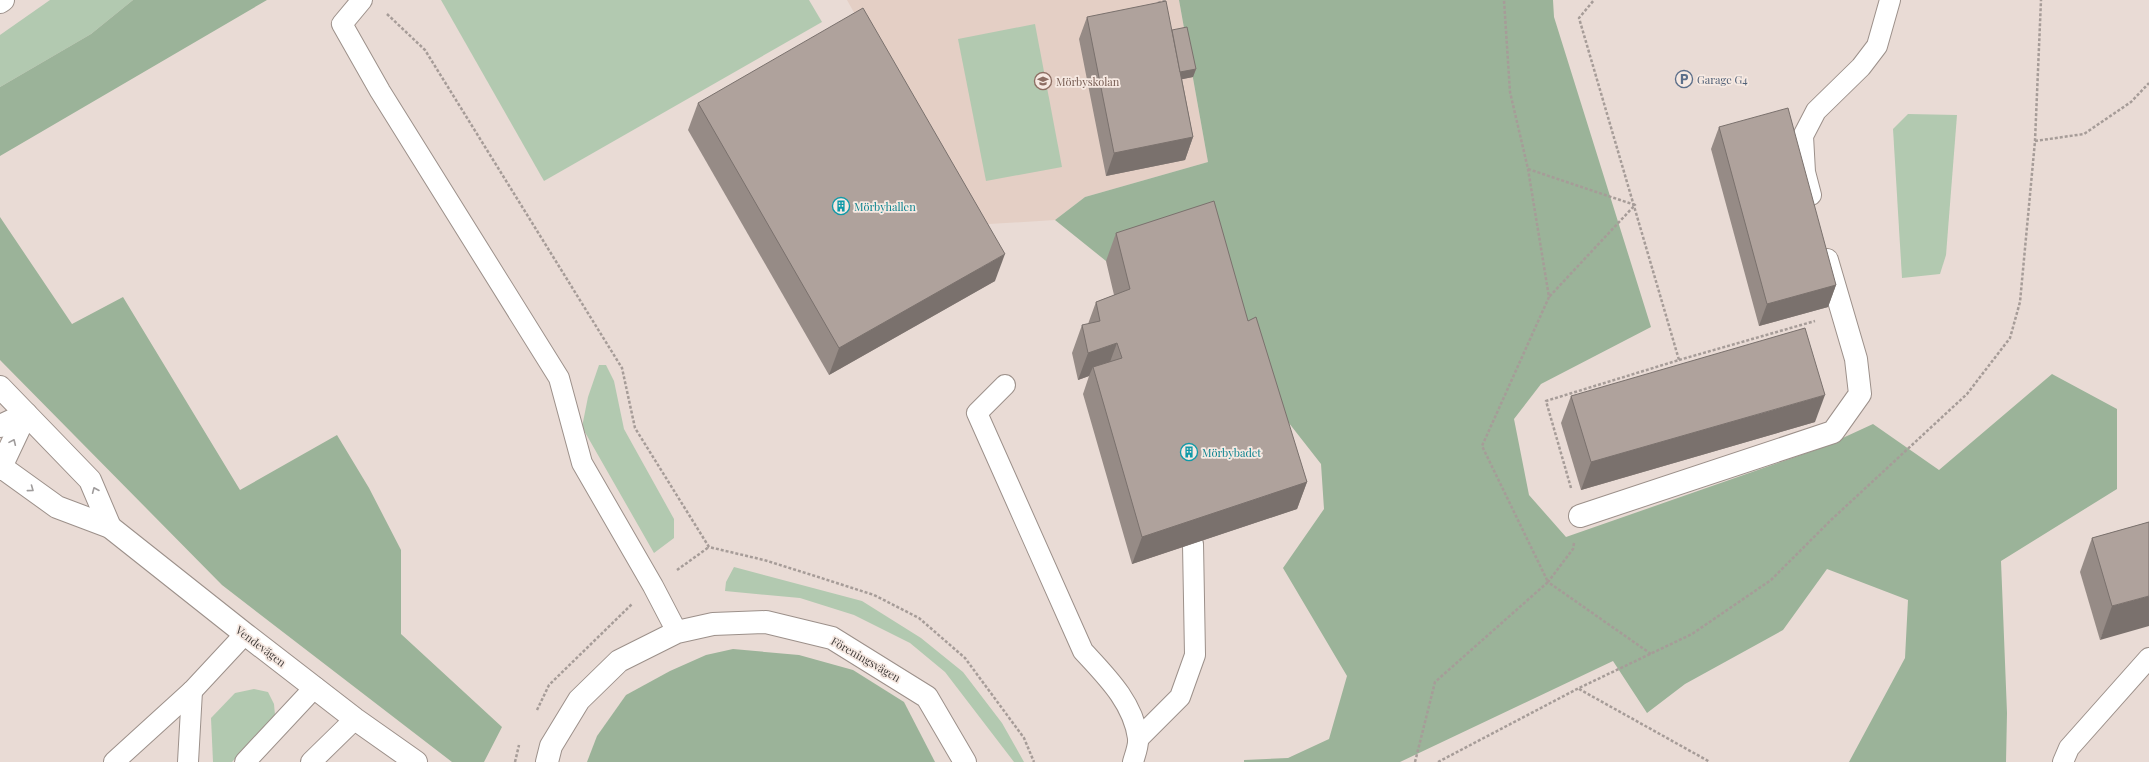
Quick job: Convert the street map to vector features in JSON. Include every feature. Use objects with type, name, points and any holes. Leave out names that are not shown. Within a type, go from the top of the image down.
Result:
[{"type":"main road","points":[[1580,516],[1833,432],[1860,394],[1856,359],[1825,249]]},
{"type":"main road","name":"Vendevägen","points":[[0,387],[90,480],[110,526]]},
{"type":"main road","points":[[0,426],[26,414]]},
{"type":"main road","points":[[1,468],[26,414]]},
{"type":"main road","name":"Vendevägen","points":[[1,468],[57,507],[110,526],[245,634],[355,719],[416,762]]},
{"type":"main road","name":"Föreningsvägen","points":[[547,762],[551,746],[579,700],[619,661],[677,632],[714,624],[766,622],[832,638],[927,697],[965,762]]},
{"type":"lane","points":[[362,0],[342,24],[380,91],[559,378],[582,463],[654,586],[677,632]]},
{"type":"lane","points":[[1815,210],[1805,172],[1803,136],[1816,111],[1861,67],[1877,46],[1890,0]]},
{"type":"lane","points":[[1005,385],[977,413],[1083,651],[1110,680],[1130,708],[1138,739],[1133,762]]},
{"type":"lane","points":[[1138,739],[1180,697],[1195,655],[1193,544]]},
{"type":"lane","points":[[114,762],[192,691],[245,634]]},
{"type":"lane","points":[[2063,762],[2069,748],[2149,658]]},
{"type":"lane","points":[[245,762],[315,687]]},
{"type":"lane","points":[[188,762],[192,691]]},
{"type":"lane","points":[[310,762],[355,719]]},
{"type":"path","points":[[1157,3],[1167,0]]},
{"type":"path","points":[[1504,0],[1510,92],[1528,169],[1549,297]]},
{"type":"path","points":[[1594,0],[1579,18],[1635,205],[1679,360]]},
{"type":"path","points":[[383,10],[425,50],[622,368],[635,428],[709,547],[764,560],[874,595],[919,618],[965,658],[1024,738],[1034,762]]},
{"type":"path","points":[[2035,141],[2084,134],[2131,102],[2149,83]]},
{"type":"path","points":[[1528,169],[1635,205]]},
{"type":"path","points":[[1635,205],[1549,297],[1482,446],[1548,582],[1651,654]]},
{"type":"path","points":[[1415,762],[1435,682],[1548,582],[1573,549],[1580,516],[1546,401],[1843,312]]},
{"type":"path","points":[[1579,688],[1710,762]]},
{"type":"shaded area","name":"Mörbyskolan","points":[[847,0],[1179,0],[1208,162],[1085,197],[1055,220],[973,225]]},
{"type":"green space","points":[[50,0],[133,0],[91,34],[0,87],[0,35]]},
{"type":"green space","points":[[133,0],[267,0],[0,156],[0,87],[91,34]]},
{"type":"green space","points":[[441,0],[809,0],[822,22],[544,181]]},
{"type":"green space","points":[[1179,0],[1553,0],[1554,17],[1651,327],[1541,384],[1514,419],[1529,495],[1566,537],[1821,448],[1873,424],[1939,470],[2052,374],[2117,409],[2117,489],[2001,561],[2007,713],[2006,762],[1849,762],[1905,658],[1908,600],[1827,569],[1783,630],[1685,684],[1647,713],[1613,661],[1400,762],[1244,762],[1244,760],[1288,758],[1329,739],[1347,676],[1283,568],[1324,509],[1321,464],[1285,418],[1204,229],[1106,261],[1055,220],[1085,197],[1208,162]]},
{"type":"green space","points":[[1035,24],[1062,167],[986,181],[958,39]]},
{"type":"green space","points":[[1908,114],[1957,115],[1946,255],[1940,274],[1902,278],[1893,129]]},
{"type":"green space","points":[[0,217],[72,324],[123,297],[240,490],[337,435],[369,488],[401,550],[401,634],[502,727],[484,762],[452,762],[222,585],[0,360]]},
{"type":"green space","points":[[599,365],[606,365],[614,381],[624,429],[674,519],[674,538],[654,553],[582,427],[588,397]]},
{"type":"green space","points":[[734,567],[862,601],[921,638],[963,672],[1002,723],[1024,762],[1014,762],[945,672],[910,643],[854,615],[800,598],[725,591],[726,582]]},
{"type":"green space","points":[[733,649],[799,655],[853,670],[904,702],[935,762],[587,762],[597,736],[626,695],[670,671],[706,655]]},
{"type":"green space","points":[[254,689],[268,692],[274,704],[275,715],[232,762],[213,762],[211,718],[235,693]]},
{"type":"building","points":[[1166,1],[1193,137],[1114,153],[1087,17]]},
{"type":"building","name":"Mörbyhallen","points":[[863,8],[1005,254],[839,348],[698,103]]},
{"type":"building","points":[[1187,27],[1196,69],[1180,72],[1172,30]]},
{"type":"building","points":[[1788,108],[1836,285],[1767,304],[1719,127]]},
{"type":"building","name":"Mörbybadet","points":[[1214,201],[1248,321],[1256,317],[1307,482],[1142,537],[1093,367],[1122,358],[1117,343],[1088,353],[1082,325],[1100,321],[1096,302],[1130,289],[1116,233]]},
{"type":"building","points":[[1805,328],[1825,395],[1591,462],[1571,396]]},
{"type":"building","points":[[2149,522],[2149,596],[2112,606],[2092,538]]},
{"type":"place","name":"Garage G4","points":[[1684,79]]},
{"type":"place","name":"Mörbyskolan","points":[[1043,81]]},
{"type":"place","name":"Mörbyhallen","points":[[841,206]]},
{"type":"place","name":"Mörbybadet","points":[[1189,452]]}]
